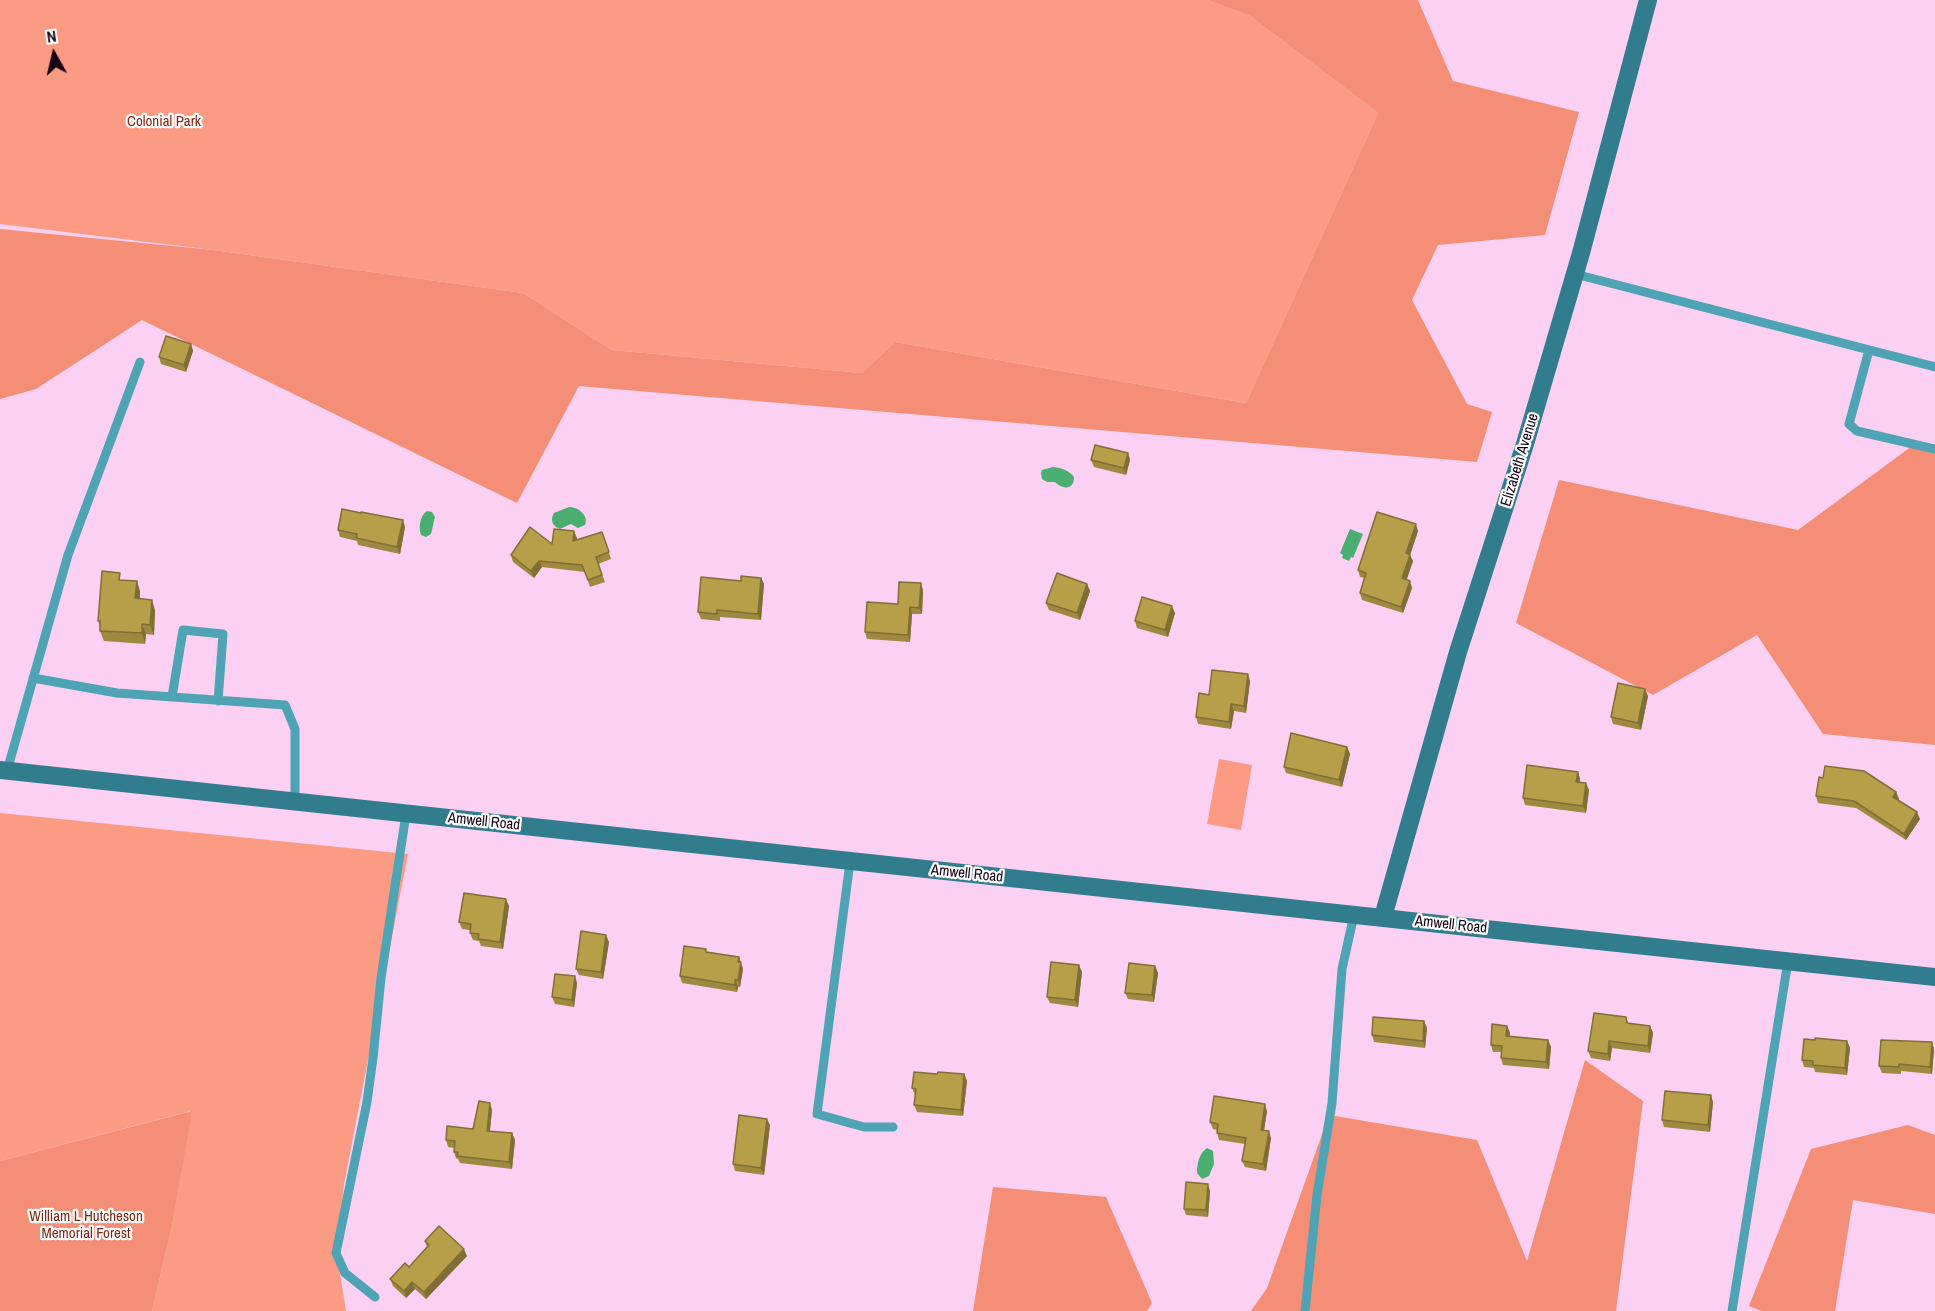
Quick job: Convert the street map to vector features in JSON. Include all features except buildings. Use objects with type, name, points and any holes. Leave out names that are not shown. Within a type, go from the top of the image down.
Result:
[{"type":"main road","name":"Elizabeth Avenue","points":[[1383,917],[1458,652],[1525,444],[1575,274],[1648,0]]},
{"type":"main road","name":"Amwell Road","points":[[3,771],[1935,977]]},
{"type":"lane","points":[[1575,274],[1935,367]]},
{"type":"lane","points":[[1869,350],[1849,424],[1857,431],[1935,449]]},
{"type":"lane","points":[[3,771],[33,678],[68,555],[140,362]]},
{"type":"lane","points":[[172,697],[183,630],[223,634],[218,701]]},
{"type":"lane","points":[[33,678],[117,693],[285,705],[294,729],[295,802]]},
{"type":"lane","points":[[375,1297],[345,1273],[336,1253],[366,1102],[381,978],[406,814]]},
{"type":"lane","points":[[850,862],[817,1114],[864,1127],[892,1127]]},
{"type":"lane","points":[[1305,1311],[1317,1195],[1332,1103],[1342,969],[1354,915]]},
{"type":"lane","points":[[1732,1311],[1788,961]]},
{"type":"green space","name":"Colonial Park","points":[[0,0],[1207,0],[1250,16],[1378,113],[1246,403],[895,342],[862,373],[612,350],[523,293],[213,250],[0,224]]},
{"type":"green space","points":[[1207,0],[1418,0],[1453,81],[1579,112],[1545,235],[1438,245],[1412,300],[1467,404],[1492,412],[1477,462],[579,386],[517,503],[142,320],[36,389],[0,399],[0,229],[213,250],[523,293],[612,350],[862,373],[895,342],[1246,403],[1378,113],[1250,16]]},
{"type":"green space","points":[[1912,446],[1935,446],[1935,745],[1823,734],[1757,635],[1653,695],[1516,623],[1559,480],[1798,530]]},
{"type":"green space","points":[[1219,759],[1252,765],[1241,830],[1207,824]]},
{"type":"green space","points":[[0,813],[408,854],[344,1184],[337,1254],[346,1311],[152,1311],[172,1226],[191,1111],[0,1161]]},
{"type":"green space","points":[[1585,1060],[1643,1101],[1616,1311],[1251,1311],[1267,1288],[1329,1115],[1477,1140],[1527,1261]]},
{"type":"green space","name":"William L Hutcheson Memorial Forest","points":[[192,1111],[172,1226],[152,1311],[0,1311],[0,1161]]},
{"type":"green space","points":[[1908,1125],[1935,1135],[1935,1214],[1853,1200],[1835,1311],[1761,1311],[1749,1306],[1811,1149]]},
{"type":"green space","points":[[993,1187],[1106,1197],[1152,1303],[1147,1311],[973,1311]]},
{"type":"shaded area","points":[[1053,467],[1065,470],[1074,477],[1070,487],[1042,479],[1042,470]]},
{"type":"shaded area","points":[[569,507],[582,513],[586,518],[585,525],[578,528],[571,524],[557,528],[552,522],[554,513]]},
{"type":"shaded area","points":[[427,511],[432,512],[435,517],[431,534],[426,537],[421,535],[420,525]]},
{"type":"shaded area","points":[[1350,529],[1363,534],[1353,558],[1351,557],[1349,561],[1342,558],[1343,555],[1340,553]]},
{"type":"shaded area","points":[[1207,1148],[1213,1151],[1214,1164],[1209,1176],[1202,1179],[1197,1173],[1197,1166],[1200,1156]]}]
